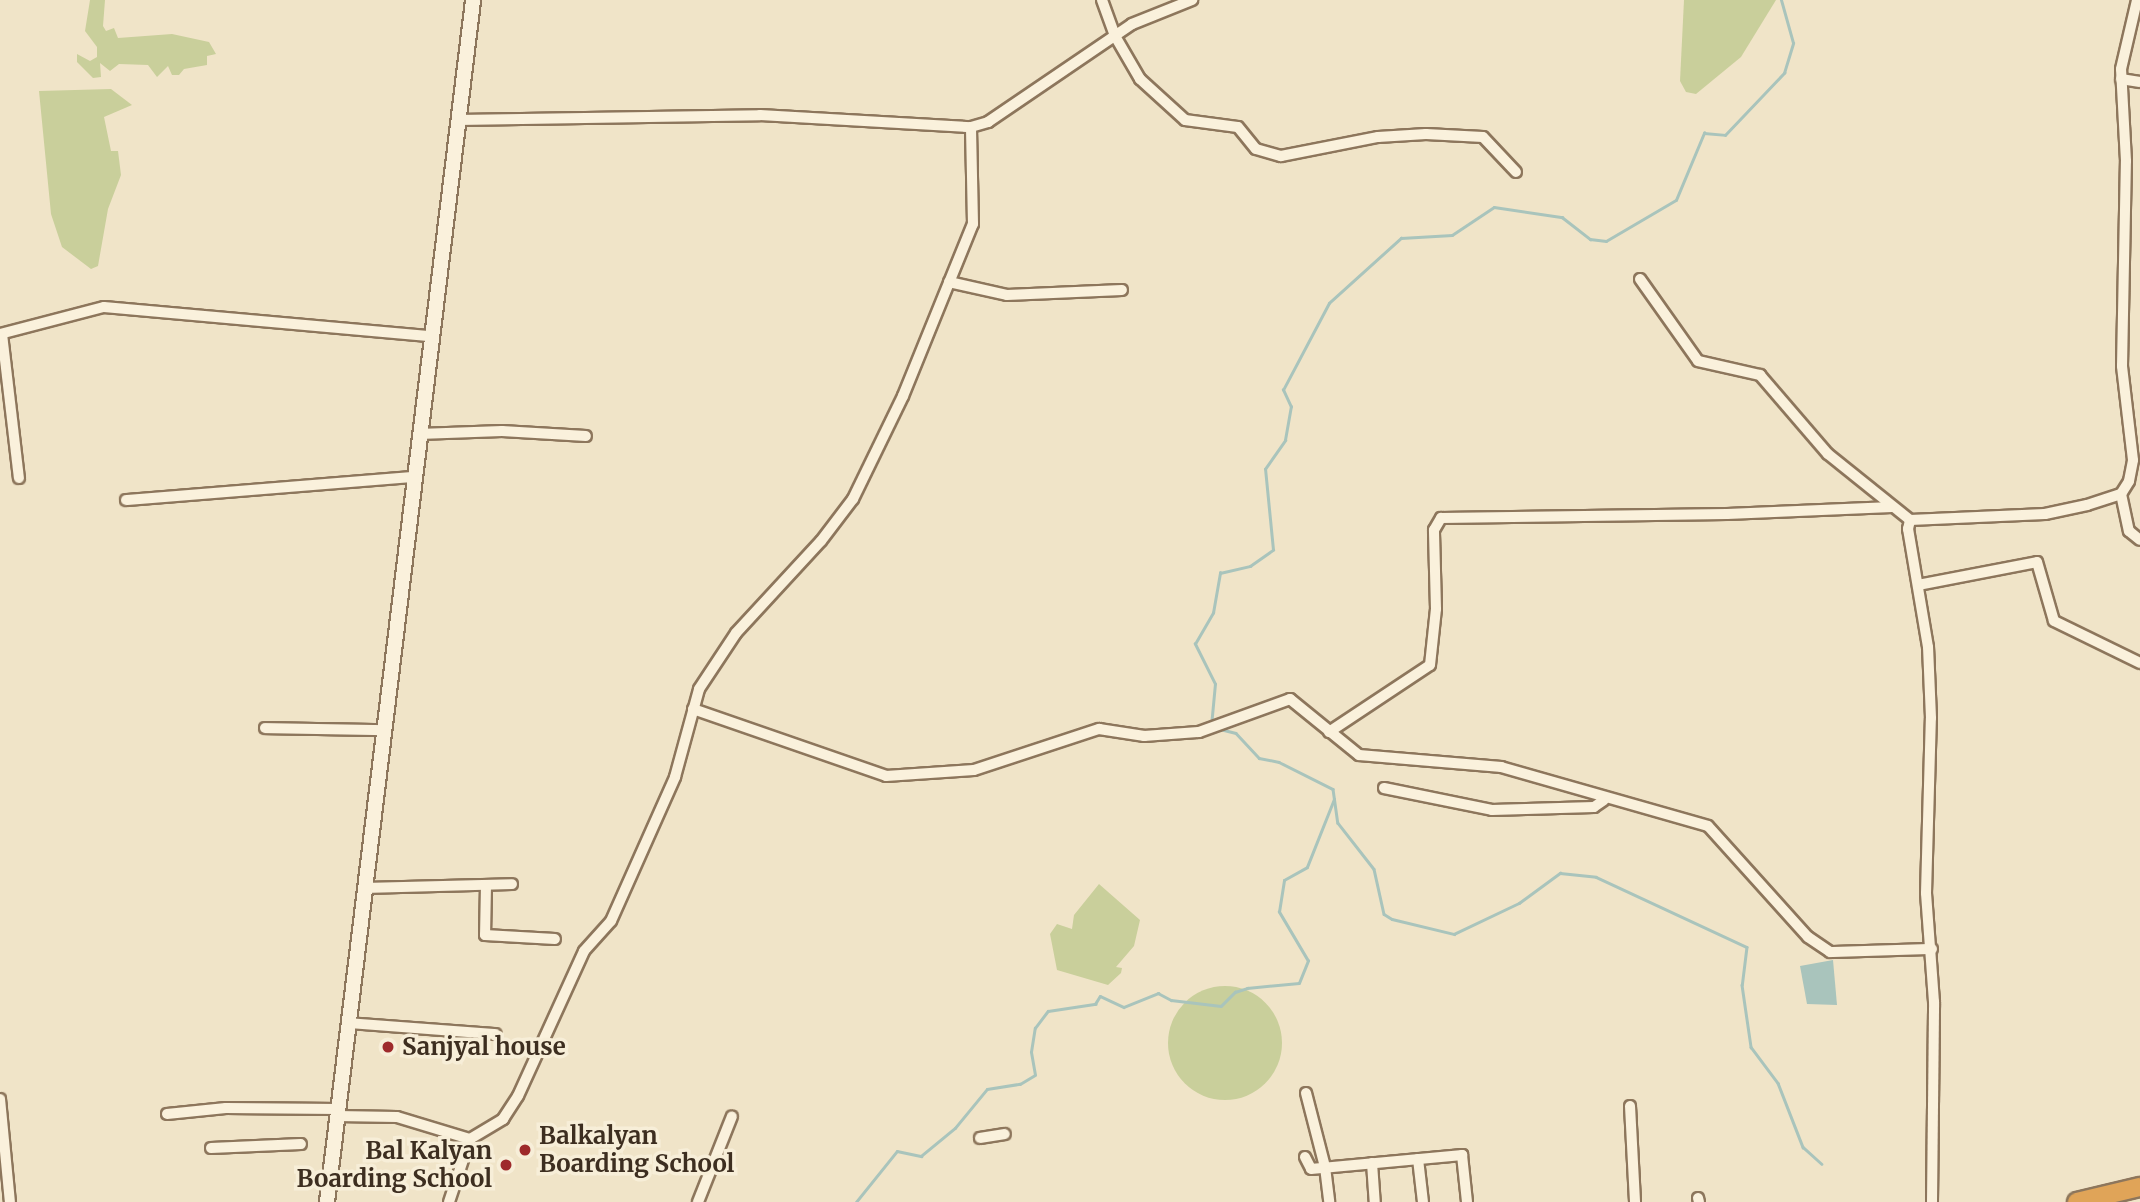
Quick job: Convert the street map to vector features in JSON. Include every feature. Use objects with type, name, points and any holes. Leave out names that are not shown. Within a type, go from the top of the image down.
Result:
[{"type":"highway","points":[[2077,1202],[2140,1188]]},
{"type":"street","points":[[327,1202],[473,0]]},
{"type":"street","points":[[1102,0],[1115,36],[1140,79],[1185,120],[1238,127],[1256,149],[1281,156],[1378,138],[1457,134],[1483,137],[1516,172]]},
{"type":"street","points":[[458,120],[760,115],[971,127],[988,122],[1115,36],[1192,0]]},
{"type":"street","points":[[2137,0],[2121,79],[2126,161],[2122,366],[2133,460],[2120,494],[2129,531],[2140,540]]},
{"type":"street","points":[[2121,79],[2140,82]]},
{"type":"street","points":[[449,1202],[470,1139],[503,1119],[518,1096],[584,951],[611,921],[675,777],[699,689],[736,633],[821,541],[852,499],[904,396],[973,224],[971,127]]},
{"type":"street","points":[[1640,279],[1698,361],[1760,375],[1828,454],[1910,520],[2045,514],[2120,494]]},
{"type":"street","points":[[950,282],[1007,295],[1122,290]]},
{"type":"street","points":[[19,478],[1,334],[104,307],[431,336]]},
{"type":"street","points":[[2127,406],[2140,408]]},
{"type":"street","points":[[419,434],[502,431],[586,436]]},
{"type":"street","points":[[125,500],[414,477]]},
{"type":"street","points":[[1329,732],[1430,664],[1436,609],[1434,530],[1441,518],[1892,507]]},
{"type":"street","points":[[1910,520],[1928,647],[1932,732],[1926,893],[1932,949],[1935,1084],[1932,1202]]},
{"type":"street","points":[[1918,585],[2038,562],[2054,621],[2140,663]]},
{"type":"street","points":[[693,709],[886,776],[974,770],[1099,729],[1169,736],[1213,726],[1290,699],[1359,755],[1502,767],[1554,779],[1604,800],[1713,830],[1808,937],[1830,952],[1932,949]]},
{"type":"street","points":[[265,728],[383,730]]},
{"type":"street","points":[[1384,788],[1492,810],[1594,807],[1604,800]]},
{"type":"street","points":[[364,888],[512,884]]},
{"type":"street","points":[[486,885],[485,935],[555,939]]},
{"type":"street","points":[[348,1023],[496,1034]]},
{"type":"street","points":[[1306,1093],[1325,1167],[1329,1202]]},
{"type":"street","points":[[0,1099],[10,1202]]},
{"type":"street","points":[[1630,1106],[1635,1202]]},
{"type":"street","points":[[167,1114],[226,1108],[337,1112],[397,1117],[470,1139]]},
{"type":"street","points":[[698,1202],[732,1116]]},
{"type":"street","points":[[980,1138],[1006,1134]]},
{"type":"street","points":[[211,1148],[301,1144]]},
{"type":"street","points":[[1305,1157],[1311,1170],[1462,1155],[1467,1202]]},
{"type":"street","points":[[1418,1159],[1423,1202]]},
{"type":"street","points":[[1372,1163],[1375,1202]]},
{"type":"green space","points":[[90,0],[105,0],[103,26],[106,31],[114,28],[118,38],[172,34],[209,42],[216,54],[207,56],[207,65],[184,69],[179,75],[172,75],[168,66],[157,77],[148,65],[119,64],[110,71],[100,63],[101,77],[93,78],[77,62],[77,54],[90,61],[97,57],[97,47],[85,31]]},
{"type":"green space","points":[[1684,0],[1776,0],[1741,57],[1696,94],[1686,92],[1680,81]]},
{"type":"green space","points":[[111,89],[132,105],[104,117],[111,151],[118,151],[121,175],[108,209],[98,266],[91,269],[62,247],[51,214],[39,91]]},
{"type":"green space","points":[[1099,884],[1140,920],[1134,946],[1116,967],[1122,968],[1121,973],[1108,985],[1057,970],[1050,934],[1057,924],[1072,929],[1074,915]]},
{"type":"green space","points":[[1225,986],[1247,990],[1266,1002],[1278,1021],[1282,1043],[1278,1065],[1266,1084],[1247,1096],[1225,1100],[1203,1096],[1184,1084],[1172,1065],[1168,1043],[1172,1021],[1184,1002],[1203,990]]},
{"type":"water","points":[[1833,960],[1837,1005],[1807,1004],[1800,966]]},
{"type":"waterway","points":[[1211,726],[1215,684],[1195,644],[1213,613],[1220,573],[1250,566],[1273,550],[1265,469],[1285,440],[1291,407],[1283,390],[1329,303],[1401,238],[1452,235],[1494,207],[1562,217],[1590,239],[1606,241],[1676,200],[1704,133],[1725,135],[1784,73],[1793,43],[1781,0]]},
{"type":"waterway","points":[[1220,729],[1236,733],[1259,758],[1279,762],[1333,789],[1338,823],[1374,869],[1384,914],[1392,919],[1454,934],[1519,903],[1560,873],[1596,877],[1747,947],[1742,985],[1751,1047],[1778,1083],[1803,1147],[1822,1164]]},
{"type":"waterway","points":[[856,1202],[897,1151],[921,1156],[955,1128],[987,1089],[1020,1084],[1035,1075],[1031,1052],[1035,1028],[1048,1011],[1095,1004],[1100,996],[1124,1007],[1158,993],[1171,1000],[1221,1006],[1235,992],[1247,988],[1299,983],[1308,961],[1279,912],[1284,880],[1307,867],[1334,799]]},
{"type":"place","name":"Sanjyal house","points":[[388,1047]]},
{"type":"place","name":"Balkalyan Boarding School","points":[[525,1150]]},
{"type":"place","name":"Bal Kalyan Boarding School","points":[[506,1165]]}]
